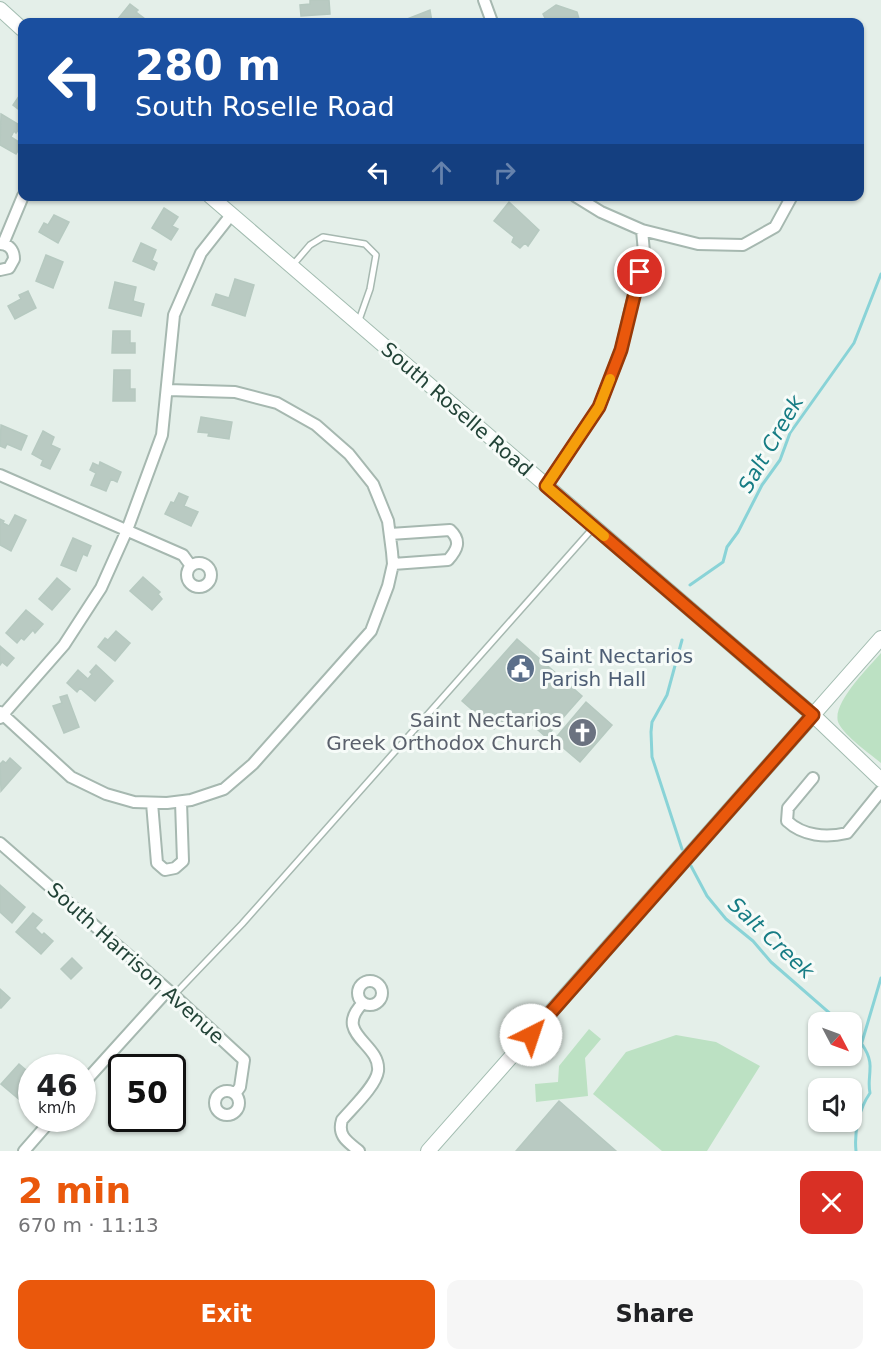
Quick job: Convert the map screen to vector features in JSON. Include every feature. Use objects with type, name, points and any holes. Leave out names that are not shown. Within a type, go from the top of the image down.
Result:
[{"type":"main road","points":[[0,9],[18,25]]},
{"type":"main road","name":"South Roselle Road","points":[[216,201],[813,715],[881,780]]},
{"type":"main road","points":[[428,1151],[881,638]]},
{"type":"street","points":[[484,0],[491,18]]},
{"type":"street","points":[[0,270],[9,268],[14,259],[12,249],[2,244],[21,201]]},
{"type":"street","points":[[583,201],[601,212],[642,230],[698,244],[743,245],[775,226],[789,201]]},
{"type":"street","points":[[168,390],[235,392],[277,403],[316,425],[349,454],[373,484],[388,521],[393,564],[388,586],[371,631],[253,764],[224,789],[191,800],[134,802],[106,794],[71,777],[1,715],[64,645],[101,588],[127,530],[162,435],[174,315],[201,253],[231,215]]},
{"type":"street","points":[[546,486],[599,407],[618,360],[644,252],[642,230]]},
{"type":"street","points":[[0,475],[183,555],[191,566]]},
{"type":"street","points":[[390,534],[450,530],[455,535],[458,544],[448,560],[393,564]]},
{"type":"street","points":[[813,778],[788,808],[787,821],[794,827],[824,837],[847,833],[881,791]]},
{"type":"street","points":[[152,803],[157,863],[165,870],[175,868],[183,861],[180,802]]},
{"type":"street","name":"South Harrison Avenue","points":[[0,843],[171,992],[244,1060],[240,1087],[235,1094]]},
{"type":"street","points":[[96,1070],[171,992]]},
{"type":"street","points":[[359,1151],[343,1137],[340,1127],[342,1120],[378,1073],[377,1060],[372,1050],[358,1037],[352,1024],[357,1010],[363,1003]]},
{"type":"street","points":[[24,1151],[41,1132]]},
{"type":"lane","points":[[291,267],[310,245],[323,237],[364,244],[376,255],[370,290],[358,325]]},
{"type":"lane","points":[[171,992],[242,924],[594,527]]},
{"type":"green space","points":[[881,653],[881,763],[847,734],[839,724],[837,716],[845,697]]},
{"type":"green space","points":[[589,1029],[601,1039],[585,1058],[588,1096],[536,1102],[535,1084],[558,1082],[559,1066]]},
{"type":"green space","points":[[676,1035],[716,1042],[760,1066],[707,1151],[662,1151],[593,1094],[626,1052]]},
{"type":"building","points":[[310,0],[329,0],[330,14],[301,16],[300,5],[310,4]]},
{"type":"building","points":[[130,4],[144,18],[119,18]]},
{"type":"building","points":[[556,5],[577,12],[579,18],[545,18],[543,14]]},
{"type":"building","points":[[430,10],[431,18],[410,18]]},
{"type":"building","points":[[18,98],[18,109],[13,105]]},
{"type":"building","points":[[1,114],[18,124],[18,130],[16,133],[14,131],[11,137],[18,141],[18,151],[16,154],[0,145]]},
{"type":"building","points":[[509,202],[539,230],[528,246],[525,243],[520,248],[512,242],[514,237],[494,221]]},
{"type":"building","points":[[164,208],[178,217],[172,226],[178,229],[171,240],[152,228]]},
{"type":"building","points":[[54,215],[69,222],[58,243],[39,232],[44,223],[48,225]]},
{"type":"building","points":[[141,243],[156,250],[152,260],[157,263],[154,270],[133,261]]},
{"type":"building","points":[[46,255],[63,262],[53,288],[36,281]]},
{"type":"building","points":[[235,279],[254,285],[245,316],[212,305],[216,294],[229,298]]},
{"type":"building","points":[[115,282],[136,287],[133,301],[144,304],[141,316],[109,308]]},
{"type":"building","points":[[28,291],[36,308],[15,319],[8,306],[21,299],[19,295]]},
{"type":"building","points":[[113,331],[130,331],[130,343],[135,343],[135,353],[112,353]]},
{"type":"building","points":[[114,370],[130,370],[130,389],[135,389],[135,401],[113,401]]},
{"type":"building","points":[[201,417],[232,422],[229,439],[198,432]]},
{"type":"building","points":[[1,425],[27,436],[21,450],[7,444],[5,448],[0,446]]},
{"type":"building","points":[[43,431],[54,437],[51,445],[60,449],[50,469],[41,465],[43,460],[32,454]]},
{"type":"building","points":[[100,462],[121,472],[117,482],[111,479],[106,491],[91,485],[96,473],[90,470],[93,463],[99,466]]},
{"type":"building","points":[[179,493],[188,497],[184,506],[198,512],[191,526],[165,514]]},
{"type":"building","points":[[15,515],[26,520],[11,551],[0,545],[0,519],[9,526]]},
{"type":"building","points":[[73,538],[91,546],[87,556],[83,554],[76,571],[61,565]]},
{"type":"building","points":[[143,577],[160,592],[158,594],[162,599],[152,610],[130,591]]},
{"type":"building","points":[[57,578],[70,589],[52,610],[39,599]]},
{"type":"building","points":[[26,610],[43,624],[35,633],[33,630],[24,640],[21,638],[17,643],[6,633]]},
{"type":"building","points":[[116,631],[130,643],[115,661],[98,647],[105,638],[108,640]]},
{"type":"building","name":"Saint Nectarios Parish Hall","points":[[517,639],[582,696],[546,737],[523,717],[512,729],[501,720],[494,729],[462,701]]},
{"type":"building","points":[[0,646],[14,658],[7,666],[2,662],[0,665]]},
{"type":"building","points":[[96,665],[113,681],[95,701],[80,688],[77,692],[67,683],[78,670],[88,679]]},
{"type":"building","points":[[67,695],[79,727],[64,733],[53,706],[62,703],[60,697]]},
{"type":"building","name":"Saint Nectarios Greek Orthodox Church","points":[[586,702],[612,725],[580,762],[554,740]]},
{"type":"building","points":[[10,758],[21,768],[1,791],[0,764],[3,761],[6,763]]},
{"type":"building","points":[[0,885],[25,907],[12,923],[0,912]]},
{"type":"building","points":[[33,913],[42,920],[35,928],[53,941],[41,954],[16,932]]},
{"type":"building","points":[[72,958],[82,968],[71,979],[61,969]]},
{"type":"building","points":[[0,989],[10,998],[1,1008],[0,1008]]},
{"type":"building","points":[[18,1065],[18,1098],[1,1084]]},
{"type":"building","points":[[559,1101],[616,1151],[516,1151]]},
{"type":"waterway","name":"Salt Creek","points":[[690,585],[723,562],[727,547],[738,532],[762,485],[780,460],[790,433],[854,343],[881,274]]},
{"type":"waterway","name":"Salt Creek","points":[[682,640],[667,695],[652,722],[651,732],[652,757],[682,849]]},
{"type":"waterway","name":"Salt Creek","points":[[691,866],[707,896],[726,919],[753,941],[771,962],[828,1012]]},
{"type":"waterway","points":[[862,1042],[881,978]]},
{"type":"waterway","name":"Salt Creek","points":[[856,1151],[858,1121],[870,1093],[870,1063],[862,1044]]},
{"type":"slow traffic","points":[[604,536],[546,486],[599,407],[610,379]]},
{"type":"place","name":"Saint Nectarios Parish Hall","points":[[520,668]]},
{"type":"place","name":"Saint Nectarios Greek Orthodox Church","points":[[583,732]]},
{"type":"route","points":[[531,1035],[813,715],[546,486],[599,407],[621,350],[640,272]]}]
